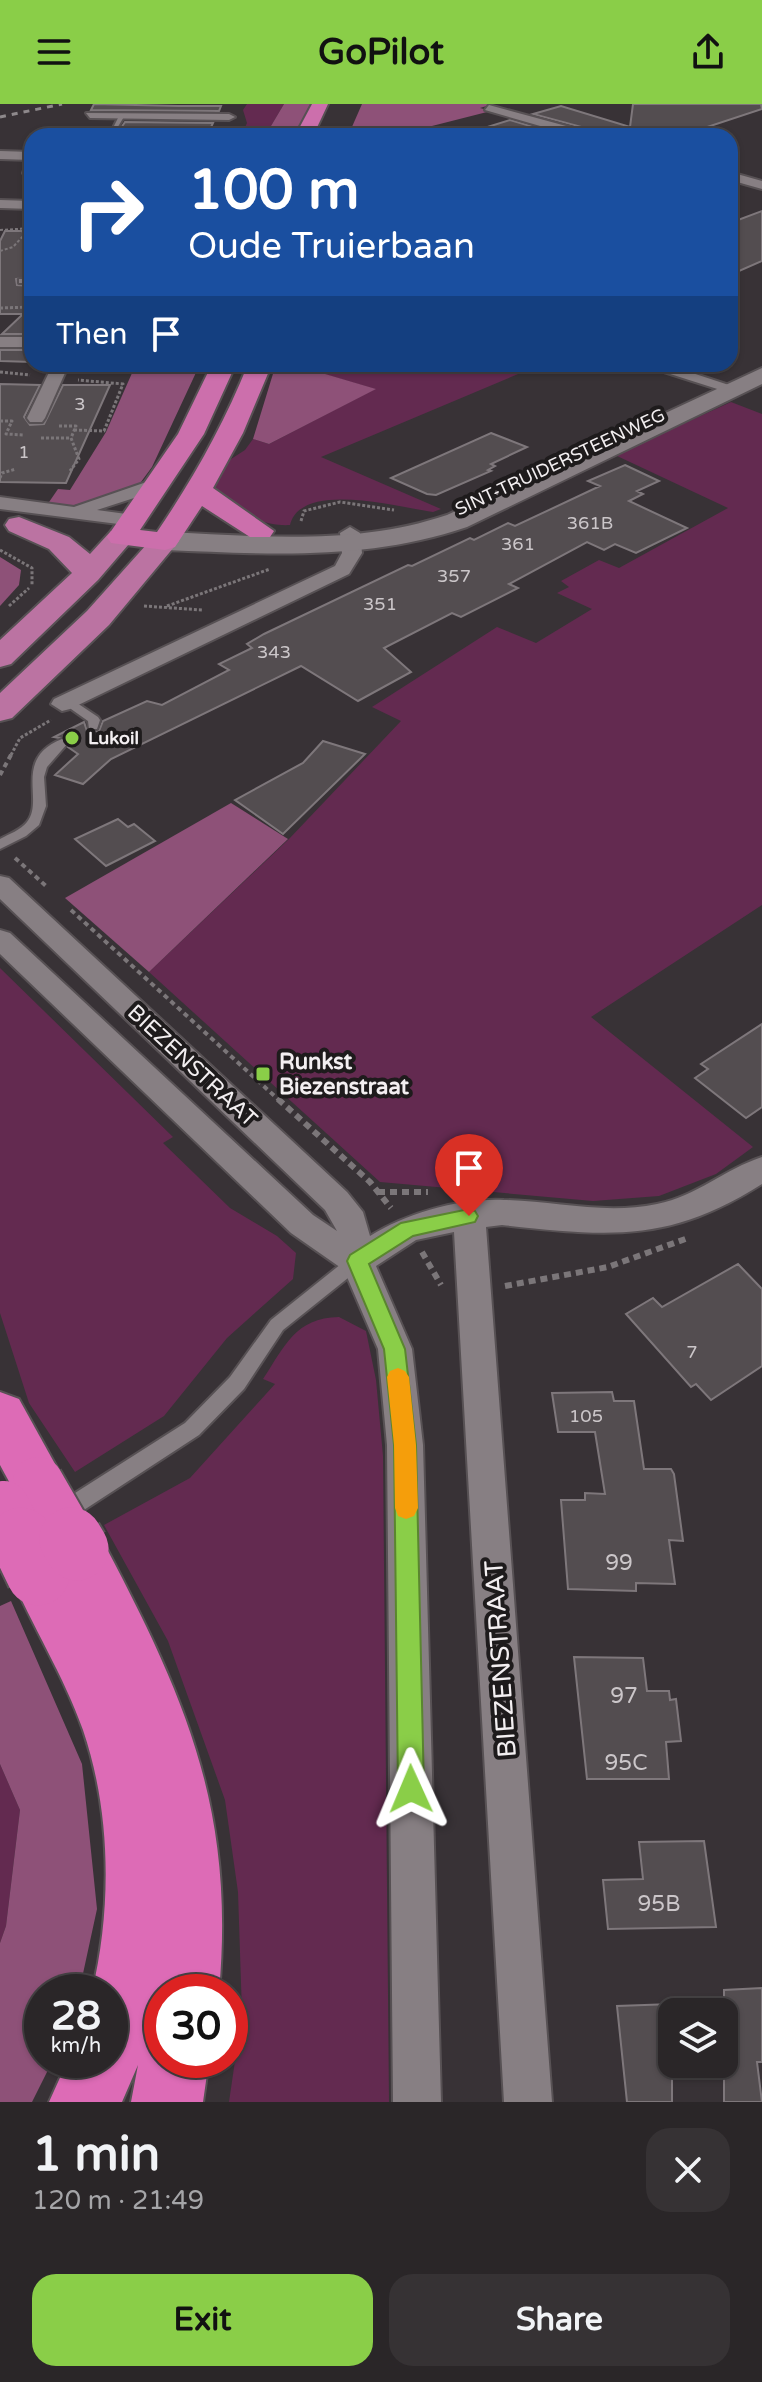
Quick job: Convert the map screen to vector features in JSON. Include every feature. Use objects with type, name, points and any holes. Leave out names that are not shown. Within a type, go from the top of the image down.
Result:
[{"type":"highway","points":[[308,128],[320,104]]},
{"type":"highway","points":[[128,529],[191,434],[220,372]]},
{"type":"highway","points":[[170,533],[198,491],[247,402],[257,372]]},
{"type":"highway","points":[[198,491],[253,537]]},
{"type":"highway","name":"SINT-TRUIDERSTEENWEG","points":[[128,529],[170,533]]},
{"type":"highway","points":[[0,1415],[26,1527],[114,1730],[129,1795],[139,1888],[128,1980]]},
{"type":"highway","points":[[26,1527],[131,1656],[165,1740],[181,1819],[188,1881],[185,1974]]},
{"type":"highway","points":[[85,2102],[96,2078]]},
{"type":"highway","points":[[167,2102],[171,2078]]},
{"type":"main road","name":"SINT-TRUIDERSTEENWEG","points":[[170,533],[351,539],[406,537],[449,525],[762,367]]},
{"type":"main road","name":"SINT-TRUIDERSTEENWEG","points":[[351,539],[447,515],[719,391],[762,375]]},
{"type":"main road","points":[[10,524],[62,542],[82,560],[88,574]]},
{"type":"main road","points":[[0,657],[88,574],[128,529]]},
{"type":"main road","points":[[137,593],[170,533]]},
{"type":"main road","points":[[0,711],[71,645],[137,593],[253,537]]},
{"type":"street","points":[[90,115],[234,121],[236,104]]},
{"type":"street","points":[[489,108],[560,128]]},
{"type":"street","points":[[0,155],[24,156]]},
{"type":"street","points":[[738,178],[762,185]]},
{"type":"street","points":[[0,204],[24,205]]},
{"type":"street","points":[[0,342],[24,342]]},
{"type":"street","points":[[36,418],[58,372]]},
{"type":"street","points":[[660,372],[719,391]]},
{"type":"street","points":[[668,372],[719,391]]},
{"type":"street","points":[[67,512],[161,483]]},
{"type":"street","points":[[0,503],[67,512],[128,529]]},
{"type":"street","points":[[10,524],[128,529]]},
{"type":"street","points":[[65,703],[342,570],[351,560],[351,539]]},
{"type":"street","name":"BIEZENSTRAAT","points":[[0,884],[336,1201],[352,1221],[357,1261],[395,1349],[405,1445],[417,2102]]},
{"type":"street","name":"BIEZENSTRAAT","points":[[0,939],[302,1224],[357,1261]]},
{"type":"street","points":[[357,1261],[408,1229],[469,1216],[502,1212],[600,1222],[658,1217],[720,1195],[762,1169]]},
{"type":"street","name":"BIEZENSTRAAT","points":[[469,1216],[477,1293],[528,2102]]},
{"type":"lane","points":[[115,128],[122,115]]},
{"type":"lane","points":[[65,703],[94,720],[93,726]]},
{"type":"lane","points":[[1,845],[33,824],[40,805],[36,772],[44,756],[62,743]]},
{"type":"lane","points":[[26,1527],[137,1467],[192,1429],[237,1383],[277,1325],[357,1261]]},
{"type":"path","points":[[0,230],[24,229]]},
{"type":"path","points":[[20,230],[24,233]]},
{"type":"path","points":[[0,251],[24,236]]},
{"type":"path","points":[[0,308],[24,307]]},
{"type":"path","points":[[58,372],[123,384],[104,431],[74,430]]},
{"type":"path","points":[[36,418],[56,420],[56,425],[76,426],[71,438],[79,459],[70,471]]},
{"type":"path","points":[[0,434],[6,434]]},
{"type":"path","points":[[0,478],[2,473],[16,469]]},
{"type":"path","points":[[300,522],[304,511],[325,503],[447,515]]},
{"type":"path","points":[[0,550],[32,568],[32,586]]},
{"type":"path","points":[[137,593],[160,608],[272,568]]},
{"type":"path","points":[[0,775],[20,738],[39,726]]},
{"type":"path","points":[[1,845],[47,887]]},
{"type":"path","points":[[477,1293],[608,1267],[680,1244],[692,1236]]},
{"type":"shaded area","points":[[247,104],[284,104],[270,128],[245,128],[247,123],[243,110]]},
{"type":"shaded area","points":[[284,104],[311,104],[300,128],[270,128]]},
{"type":"shaded area","points":[[362,104],[493,104],[480,108],[491,111],[428,127],[431,128],[352,128]]},
{"type":"shaded area","points":[[132,372],[196,372],[152,467],[138,486],[65,508],[47,505],[58,489],[70,490],[106,432]]},
{"type":"shaded area","points":[[274,372],[318,372],[376,389],[269,444],[253,439]]},
{"type":"shaded area","points":[[317,372],[523,372],[321,457],[441,509],[433,512],[375,502],[331,500],[312,503],[298,511],[290,525],[280,525],[258,520],[236,509],[214,486],[228,461],[245,450],[253,439],[269,444],[375,389]]},
{"type":"shaded area","points":[[731,402],[762,414],[762,905],[591,1017],[753,1147],[716,1174],[659,1196],[593,1201],[380,1182],[149,972],[289,839],[401,721],[372,707],[497,627],[536,643],[592,609],[557,593],[569,587],[561,581],[599,560],[619,568],[728,508],[615,455]]},
{"type":"shaded area","points":[[0,557],[21,570],[19,585],[0,606]]},
{"type":"shaded area","points":[[231,803],[288,839],[149,972],[65,898]]},
{"type":"shaded area","points":[[0,968],[173,1137],[163,1143],[230,1208],[277,1236],[296,1253],[293,1279],[227,1338],[164,1416],[75,1472],[29,1403],[0,1313]]},
{"type":"shaded area","points":[[339,1317],[366,1331],[376,1380],[383,1456],[389,2102],[229,2102],[233,2078],[248,2078],[248,1974],[241,1974],[238,1892],[225,1800],[168,1641],[104,1525],[190,1478],[275,1384],[263,1379],[285,1345],[301,1328]]},
{"type":"shaded area","points":[[11,1601],[82,1764],[97,1909],[83,1974],[24,1974],[24,2078],[44,2078],[32,2102],[0,2102],[0,1943],[6,1926],[20,1810],[0,1764],[0,1606]]},
{"type":"shaded area","points":[[0,1764],[20,1810],[6,1926],[0,1943]]},
{"type":"building","points":[[94,104],[221,106],[219,111],[91,110]]},
{"type":"building","points":[[633,104],[761,104],[762,109],[704,128],[586,128],[533,114],[561,106],[630,127]]},
{"type":"building","points":[[510,120],[537,128],[484,128]]},
{"type":"building","points":[[125,122],[213,123],[211,128],[121,128]]},
{"type":"building","points":[[762,211],[762,261],[738,272],[738,220]]},
{"type":"building","points":[[5,231],[24,231],[24,278],[16,279],[17,285],[24,285],[24,334],[2,334],[23,314],[0,314],[0,241]]},
{"type":"building","points":[[0,350],[24,350],[24,362],[0,361]]},
{"type":"building","points":[[0,384],[40,385],[24,417],[30,425],[44,424],[63,385],[110,385],[66,483],[0,482]]},
{"type":"building","points":[[491,433],[527,447],[491,464],[495,466],[488,470],[491,471],[436,495],[391,478]]},
{"type":"building","points":[[625,465],[659,481],[637,491],[643,494],[629,501],[687,528],[636,553],[615,544],[604,550],[587,542],[509,584],[518,588],[461,617],[452,613],[384,648],[411,672],[358,701],[301,666],[111,759],[83,784],[55,775],[78,754],[68,747],[70,740],[54,737],[84,722],[87,731],[99,731],[103,721],[147,701],[162,705],[229,670],[219,664],[252,648],[247,644],[264,634],[470,538],[474,540],[508,523],[515,526],[600,486],[588,481]]},
{"type":"building","points":[[323,741],[365,754],[283,834],[235,800],[303,763]]},
{"type":"building","points":[[118,819],[128,827],[134,824],[155,841],[106,866],[75,839]]},
{"type":"building","points":[[762,1024],[762,1107],[746,1118],[695,1078],[708,1069],[701,1064]]},
{"type":"building","points":[[738,1264],[762,1289],[762,1366],[711,1400],[696,1384],[691,1387],[626,1314],[653,1298],[662,1307]]},
{"type":"building","points":[[612,1392],[614,1401],[634,1401],[644,1469],[671,1469],[674,1474],[683,1541],[669,1540],[675,1584],[636,1583],[636,1591],[568,1589],[561,1500],[585,1500],[585,1493],[605,1494],[595,1432],[558,1432],[552,1393]]},
{"type":"building","points":[[574,1657],[643,1658],[647,1691],[669,1691],[670,1700],[676,1699],[681,1741],[666,1742],[669,1779],[587,1779]]},
{"type":"building","points":[[704,1841],[716,1927],[608,1929],[603,1880],[643,1879],[639,1842]]},
{"type":"building","points":[[762,1988],[762,2062],[757,2062],[762,2102],[724,2102],[724,2078],[738,2078],[738,1998],[724,1998],[724,1990]]},
{"type":"building","points":[[658,2005],[658,2078],[672,2078],[672,2102],[627,2102],[617,2006]]},
{"type":"railway","points":[[0,117],[62,104]]},
{"type":"slow traffic","points":[[398,1377],[405,1445],[406,1508]]},
{"type":"place","name":"Lukoil","points":[[72,738]]},
{"type":"place","name":"Runkst Biezenstraat","points":[[263,1074]]},
{"type":"route","points":[[411,1789],[405,1445],[395,1349],[357,1261],[408,1229],[469,1216]]}]
